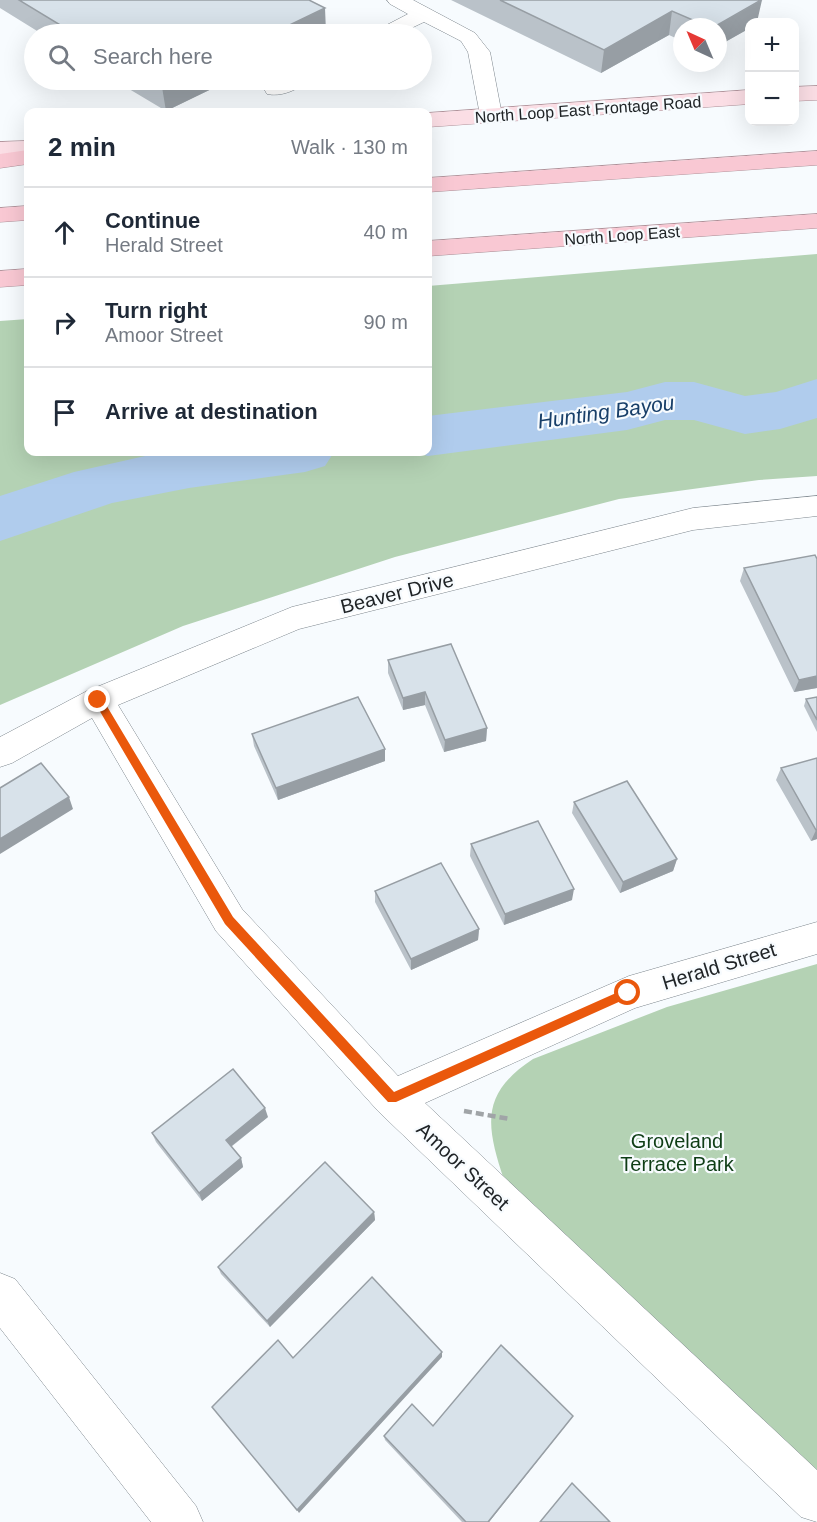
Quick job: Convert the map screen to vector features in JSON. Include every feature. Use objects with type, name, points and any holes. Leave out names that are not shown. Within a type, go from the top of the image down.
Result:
[{"type":"highway","points":[[0,161],[24,158]]},
{"type":"highway","points":[[432,185],[817,158]]},
{"type":"highway","points":[[0,215],[24,213]]},
{"type":"highway","name":"North Loop East","points":[[432,249],[817,221]]},
{"type":"highway","points":[[0,279],[24,277]]},
{"type":"main road","points":[[799,94],[817,93]]},
{"type":"main road","name":"North Loop East Frontage Road","points":[[432,120],[745,97]]},
{"type":"main road","points":[[0,150],[24,148]]},
{"type":"street","points":[[397,0],[468,37],[479,52],[491,115]]},
{"type":"street","points":[[404,24],[424,14]]},
{"type":"street","name":"Beaver Drive","points":[[0,753],[98,700],[292,619],[693,519],[817,506]]},
{"type":"street","name":"Amoor Street","points":[[98,700],[229,920],[392,1098],[817,1501]]},
{"type":"street","name":"Herald Street","points":[[392,1098],[628,993],[817,938]]},
{"type":"street","points":[[0,1294],[180,1522]]},
{"type":"green space","points":[[817,254],[817,476],[759,480],[619,499],[395,557],[183,626],[0,705],[0,321],[24,319],[24,456],[432,456],[432,286]]},
{"type":"green space","name":"Groveland Terrace Park","points":[[817,964],[817,1475],[504,1180],[493,1143],[491,1127],[496,1098],[504,1085],[533,1059],[667,1007]]},
{"type":"building","points":[[19,0],[309,0],[325,8],[292,24],[59,24]]},
{"type":"building","points":[[500,0],[761,0],[727,20],[688,18],[672,11],[604,50]]},
{"type":"building","points":[[815,555],[817,559],[817,676],[799,680],[744,568]]},
{"type":"building","points":[[451,644],[487,728],[445,740],[425,692],[403,698],[388,660]]},
{"type":"building","points":[[358,697],[385,749],[276,788],[252,734]]},
{"type":"building","points":[[817,697],[817,720],[806,699]]},
{"type":"building","points":[[817,758],[817,830],[816,830],[781,768]]},
{"type":"building","points":[[41,763],[69,797],[0,839],[0,788]]},
{"type":"building","points":[[627,781],[677,859],[623,882],[574,802]]},
{"type":"building","points":[[538,821],[574,889],[505,914],[471,844]]},
{"type":"building","points":[[441,863],[479,929],[411,959],[375,891]]},
{"type":"building","points":[[233,1069],[265,1108],[226,1140],[241,1158],[199,1193],[152,1133]]},
{"type":"building","points":[[325,1162],[374,1212],[267,1321],[218,1267]]},
{"type":"building","points":[[372,1277],[442,1352],[297,1510],[212,1407],[278,1340],[293,1358]]},
{"type":"building","points":[[501,1345],[573,1416],[488,1522],[466,1522],[384,1436],[412,1404],[433,1426]]},
{"type":"building","points":[[572,1483],[610,1522],[540,1522]]},
{"type":"waterway","name":"Hunting Bayou","points":[[432,435],[627,411],[665,401],[694,401],[745,415],[780,410],[817,398]]},
{"type":"waterway","name":"Hunting Bayou","points":[[0,519],[74,492],[150,474],[274,456]]},
{"type":"route","points":[[98,700],[229,920],[392,1098],[628,993]]}]
